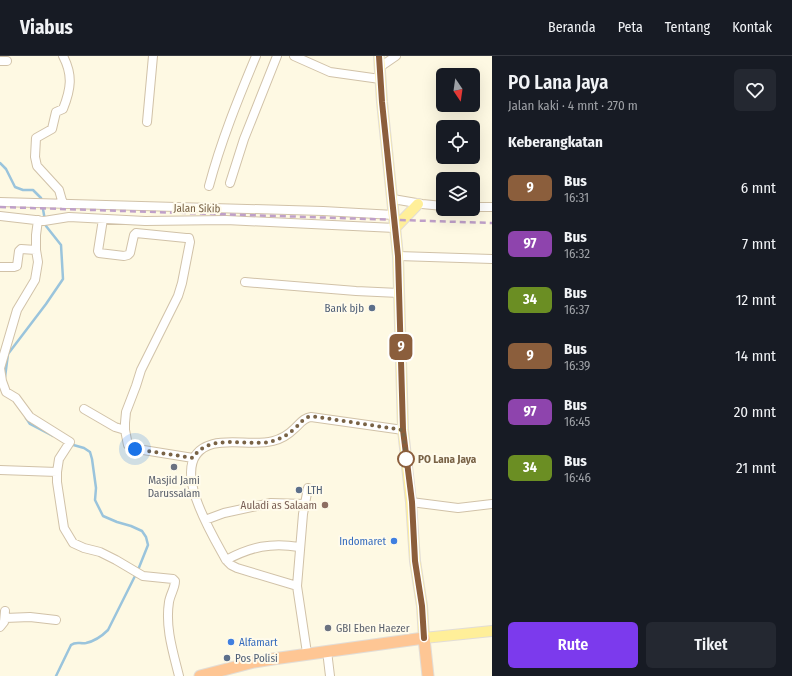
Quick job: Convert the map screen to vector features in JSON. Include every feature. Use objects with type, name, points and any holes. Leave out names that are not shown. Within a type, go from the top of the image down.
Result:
[{"type":"highway","points":[[200,676],[237,671],[254,662],[307,653],[424,638],[428,676]]},
{"type":"main road","points":[[379,56],[398,256],[403,430],[412,502],[415,561],[422,606],[424,638],[492,631]]},
{"type":"main road","points":[[395,228],[418,204]]},
{"type":"street","points":[[63,56],[68,66],[70,77],[67,100],[64,109],[56,112],[52,129],[36,138],[35,157],[37,166],[59,190],[63,204]]},
{"type":"street","points":[[147,122],[153,56]]},
{"type":"street","points":[[209,186],[234,108],[256,56]]},
{"type":"street","points":[[230,183],[244,139],[277,56]]},
{"type":"street","points":[[294,56],[330,72],[380,79]]},
{"type":"street","points":[[380,67],[396,56]]},
{"type":"street","points":[[393,199],[418,204],[436,205]]},
{"type":"street","name":"Jalan Sikib","points":[[0,202],[323,211],[394,215]]},
{"type":"street","points":[[480,207],[492,207]]},
{"type":"street","points":[[0,216],[41,220],[69,217],[103,219],[226,220],[395,228]]},
{"type":"street","points":[[103,219],[98,251],[99,253],[124,256],[128,255],[130,253],[135,234],[156,234],[186,238],[189,240],[190,244],[178,296],[141,370],[126,412],[125,430],[127,441],[131,448],[193,458]]},
{"type":"street","points":[[41,220],[36,235],[38,262],[35,280],[17,310],[0,368],[2,381],[6,392],[16,398],[30,417],[69,444],[59,459],[57,472],[64,528],[73,543],[84,548],[100,552],[143,576],[173,579],[175,581],[169,601],[168,620],[172,647],[179,676]]},
{"type":"street","points":[[156,220],[156,234]]},
{"type":"street","points":[[0,267],[14,268],[17,266],[20,248],[36,250]]},
{"type":"street","points":[[398,256],[492,259]]},
{"type":"street","points":[[245,282],[356,292],[399,294]]},
{"type":"street","points":[[84,409],[115,427],[125,430]]},
{"type":"street","points":[[297,586],[237,568],[226,560],[205,520],[192,488],[193,458],[205,446],[214,444],[228,442],[274,441],[288,434],[305,418],[311,416],[403,430]]},
{"type":"street","points":[[0,470],[57,472]]},
{"type":"street","points":[[307,653],[297,586],[299,547],[308,488]]},
{"type":"street","points":[[205,520],[238,509],[271,502],[305,504]]},
{"type":"street","points":[[412,502],[458,508],[492,504]]},
{"type":"street","points":[[226,560],[250,549],[264,546],[279,544],[299,547]]},
{"type":"street","points":[[0,627],[3,624],[5,614],[56,620]]},
{"type":"street","points":[[327,651],[330,676]]},
{"type":"waterway","points":[[0,163],[6,169],[15,187],[23,190],[33,190],[41,198],[46,226],[61,245],[63,279],[8,354],[5,377]]},
{"type":"waterway","points":[[26,418],[30,424],[53,436]]},
{"type":"waterway","points":[[56,676],[71,645],[75,643],[86,643],[92,641],[108,630],[138,570],[148,545],[146,537],[142,531],[103,516],[95,500],[96,488],[90,452],[84,448],[70,444]]},
{"type":"railway","points":[[0,207],[492,223]]},
{"type":"bus line","name":"9","points":[[379,56],[382,102],[398,256],[403,430],[412,502],[415,561],[422,606],[424,638]]},
{"type":"place","name":"Bank bjb","points":[[372,308]]},
{"type":"place","name":"PO Lana Jaya","points":[[406,459]]},
{"type":"place","name":"Masjid Jami Darussalam","points":[[174,467]]},
{"type":"place","name":"LTH","points":[[299,490]]},
{"type":"place","name":"Auladi as Salaam","points":[[325,505]]},
{"type":"place","name":"Indomaret","points":[[394,541]]},
{"type":"place","name":"GBI Eben Haezer","points":[[328,628]]},
{"type":"place","name":"Alfamart","points":[[231,642]]},
{"type":"place","name":"Pos Polisi","points":[[227,658]]},
{"type":"route","points":[[135,449],[193,458],[205,446],[214,444],[228,442],[274,441],[294,430],[305,418],[311,416],[403,430],[406,459]]}]
